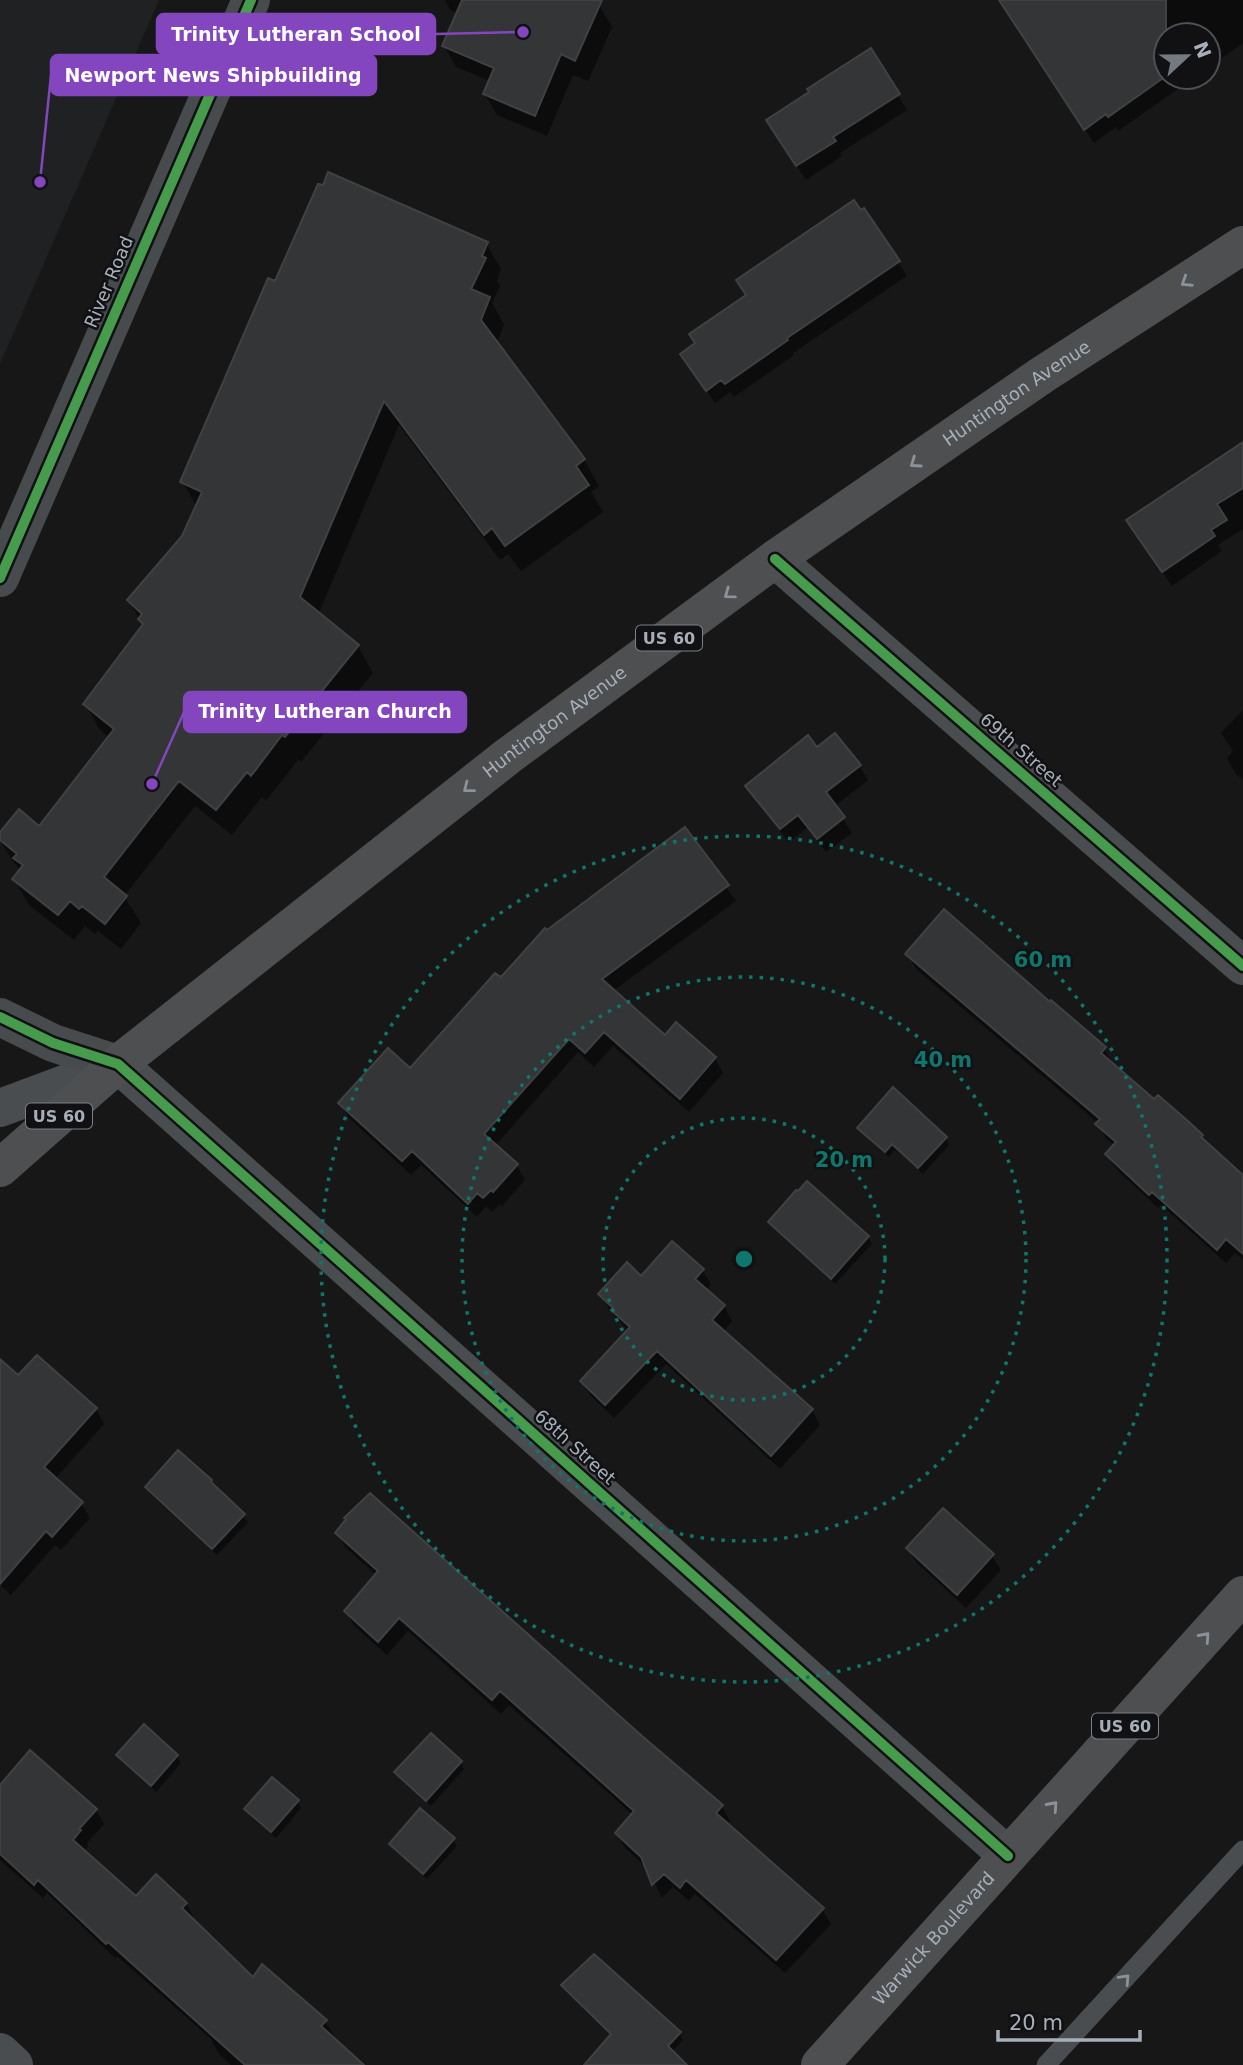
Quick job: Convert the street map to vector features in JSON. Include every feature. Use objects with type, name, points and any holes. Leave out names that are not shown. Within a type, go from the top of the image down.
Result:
[{"type":"main road","name":"Huntington Avenue","points":[[0,1168],[118,1064],[508,756],[775,559],[1042,375],[1243,245]]},
{"type":"main road","name":"Warwick Boulevard","points":[[820,2065],[1243,1595]]},
{"type":"street","name":"River Road","points":[[0,578],[251,0]]},
{"type":"street","name":"69th Street","points":[[775,559],[1243,966]]},
{"type":"street","points":[[0,1017],[53,1043],[118,1064]]},
{"type":"street","points":[[0,1108],[118,1064]]},
{"type":"street","name":"68th Street","points":[[118,1064],[1008,1856]]},
{"type":"street","points":[[0,2052],[14,2065]]},
{"type":"lane","points":[[1046,2065],[1243,1850]]},
{"type":"shaded area","points":[[0,0],[159,0],[0,364]]},
{"type":"building","points":[[462,0],[602,0],[575,61],[561,54],[535,116],[483,94],[494,68],[442,46]]},
{"type":"building","points":[[999,0],[1166,0],[1166,21],[1152,21],[1152,86],[1108,117],[1106,114],[1084,130]]},
{"type":"building","points":[[871,48],[900,94],[833,137],[836,141],[796,166],[766,120],[809,92],[807,89]]},
{"type":"building","points":[[328,172],[488,242],[482,256],[486,258],[471,289],[490,297],[481,320],[585,459],[576,466],[589,485],[505,546],[492,528],[484,535],[384,401],[300,597],[359,645],[285,737],[282,735],[251,776],[247,772],[216,810],[179,781],[104,877],[127,896],[105,924],[82,906],[79,909],[70,901],[58,915],[12,879],[23,865],[13,858],[17,854],[0,840],[0,832],[19,809],[39,826],[114,729],[83,704],[143,624],[138,619],[142,614],[127,600],[182,536],[202,492],[180,482],[268,278],[275,281],[318,184],[323,185]]},
{"type":"building","points":[[854,200],[861,210],[864,208],[900,261],[725,384],[721,380],[706,391],[680,354],[695,343],[689,334],[746,295],[736,280]]},
{"type":"building","points":[[1243,442],[1243,488],[1217,504],[1227,520],[1211,530],[1215,536],[1162,572],[1126,520]]},
{"type":"building","points":[[835,733],[861,765],[826,792],[845,817],[817,839],[798,815],[780,829],[745,786],[808,735],[817,747]]},
{"type":"building","points":[[685,827],[729,885],[602,979],[665,1035],[676,1022],[716,1057],[680,1099],[604,1032],[585,1053],[569,1039],[484,1134],[518,1164],[493,1192],[491,1190],[483,1198],[477,1193],[468,1204],[412,1151],[402,1161],[338,1103],[388,1048],[410,1068],[495,973],[501,977],[545,928],[547,930]]},
{"type":"building","points":[[944,909],[1106,1047],[1101,1053],[1154,1099],[1158,1095],[1243,1175],[1243,1254],[1226,1239],[1217,1250],[1152,1192],[1149,1195],[1105,1154],[1116,1142],[1095,1124],[1100,1119],[905,954]]},
{"type":"building","points":[[893,1087],[947,1137],[918,1168],[892,1144],[885,1152],[857,1128]]},
{"type":"building","points":[[807,1181],[869,1236],[831,1279],[768,1222]]},
{"type":"building","points":[[672,1241],[704,1269],[695,1279],[725,1305],[712,1320],[813,1409],[771,1456],[657,1351],[605,1405],[580,1381],[630,1327],[598,1294],[627,1262],[641,1276]]},
{"type":"building","points":[[37,1355],[97,1408],[44,1467],[83,1502],[52,1537],[46,1531],[0,1584],[0,1359],[18,1375]]},
{"type":"building","points":[[178,1450],[245,1514],[212,1549],[145,1487]]},
{"type":"building","points":[[370,1493],[723,1805],[716,1813],[824,1908],[776,1960],[686,1880],[680,1888],[664,1874],[652,1885],[641,1857],[615,1833],[634,1811],[500,1691],[492,1700],[399,1618],[378,1642],[344,1611],[378,1571],[335,1533],[346,1519],[344,1518]]},
{"type":"building","points":[[943,1508],[994,1554],[957,1595],[906,1548]]},
{"type":"building","points":[[144,1724],[178,1755],[151,1786],[116,1755]]},
{"type":"building","points":[[431,1733],[462,1761],[426,1801],[394,1772]]},
{"type":"building","points":[[30,1750],[97,1809],[73,1840],[136,1896],[156,1874],[187,1903],[182,1908],[253,1977],[262,1964],[327,2020],[321,2026],[364,2065],[245,2065],[108,1942],[106,1944],[38,1880],[34,1885],[0,1854],[0,1785]]},
{"type":"building","points":[[272,1777],[299,1800],[271,1832],[244,1809]]},
{"type":"building","points":[[420,1808],[455,1838],[423,1874],[389,1844]]},
{"type":"building","points":[[594,1954],[681,2032],[668,2046],[687,2065],[584,2065],[611,2034],[561,1985]]},
{"type":"cycle path","points":[[0,578],[251,0]]},
{"type":"cycle path","points":[[775,559],[1243,966]]},
{"type":"cycle path","points":[[0,1017],[53,1043],[118,1064],[1008,1856]]},
{"type":"place","name":"Trinity Lutheran School","points":[[523,32]]},
{"type":"place","name":"Newport News Shipbuilding","points":[[40,182]]},
{"type":"place","name":"Trinity Lutheran Church","points":[[152,784]]}]
